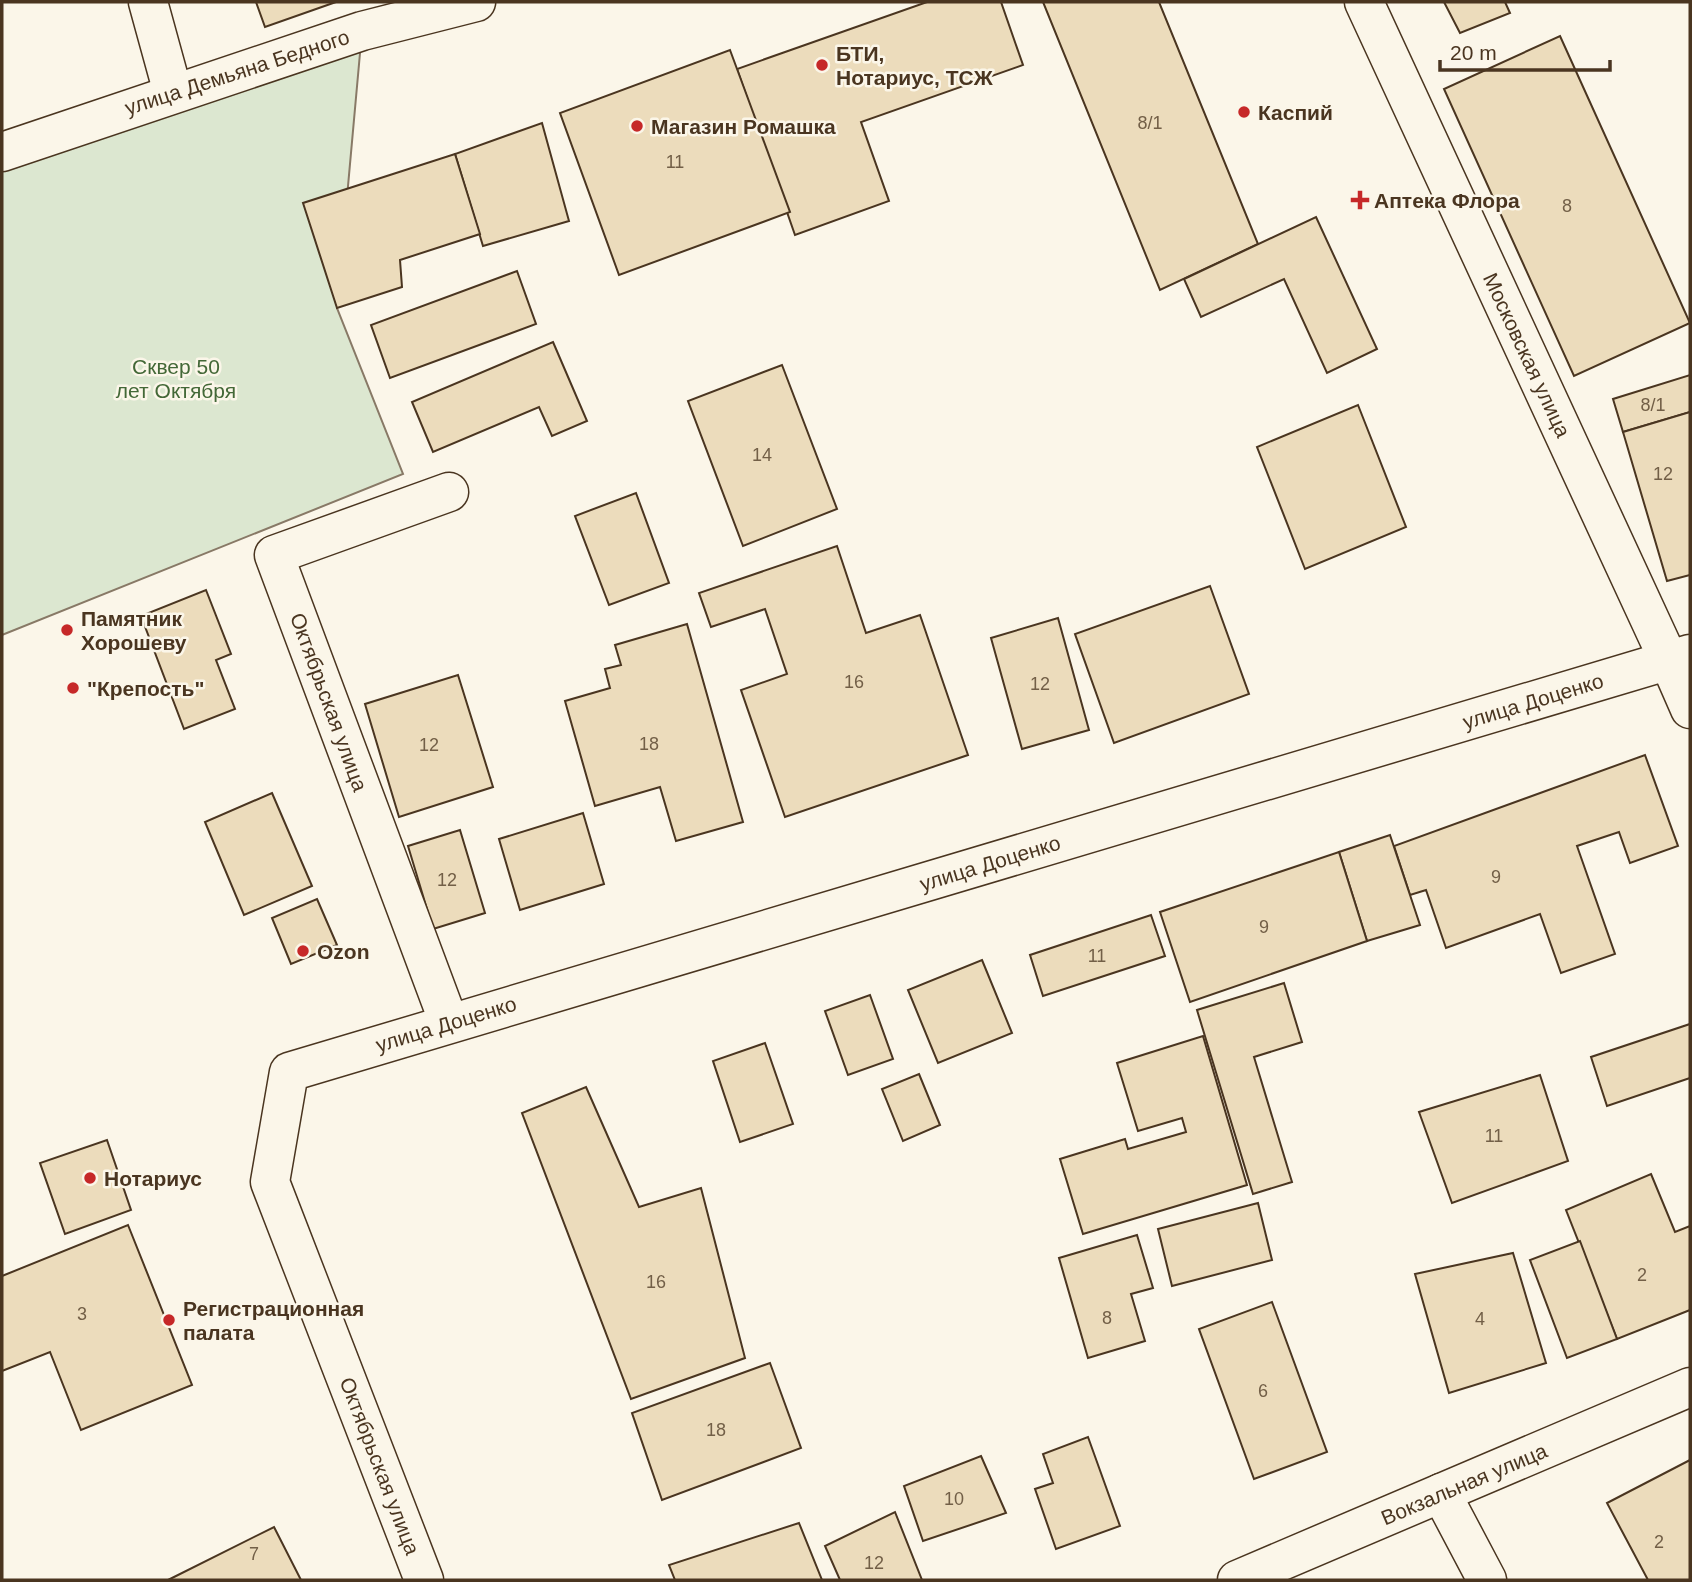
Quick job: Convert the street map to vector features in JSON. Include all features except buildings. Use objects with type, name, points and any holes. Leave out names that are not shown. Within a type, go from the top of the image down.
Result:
[{"type":"street","points":[[148,2],[173,93]]},
{"type":"street","name":"улица Демьяна Бедного","points":[[2,152],[362,31],[475,2]]},
{"type":"street","name":"Московская улица","points":[[1364,2],[1679,657],[1690,709]]},
{"type":"street","name":"Октябрьская улица","points":[[449,492],[274,555],[449,1023]]},
{"type":"street","name":"улица Доценко","points":[[289,1072],[1679,657]]},
{"type":"street","name":"Октябрьская улица","points":[[289,1072],[270,1182],[425,1580]]},
{"type":"street","name":"Вокзальная улица","points":[[1237,1580],[1690,1387]]},
{"type":"street","points":[[1441,1493],[1487,1580]]},
{"type":"green space","name":"Сквер 50 лет Октября","points":[[362,31],[337,308],[403,474],[2,635],[2,153]]},
{"type":"place","name":"БТИ, Нотариус, ТСЖ","points":[[822,65]]},
{"type":"place","name":"Каспий","points":[[1244,112]]},
{"type":"place","name":"Магазин Ромашка","points":[[637,126]]},
{"type":"place","name":"Аптека Флора","points":[[1360,200]]},
{"type":"place","name":"Памятник Хорошеву","points":[[67,630]]},
{"type":"place","name":"\"Крепость\"","points":[[73,688]]},
{"type":"place","name":"Ozon","points":[[303,951]]},
{"type":"place","name":"Нотариус","points":[[90,1178]]},
{"type":"place","name":"Регистрационная палата","points":[[169,1320]]}]
